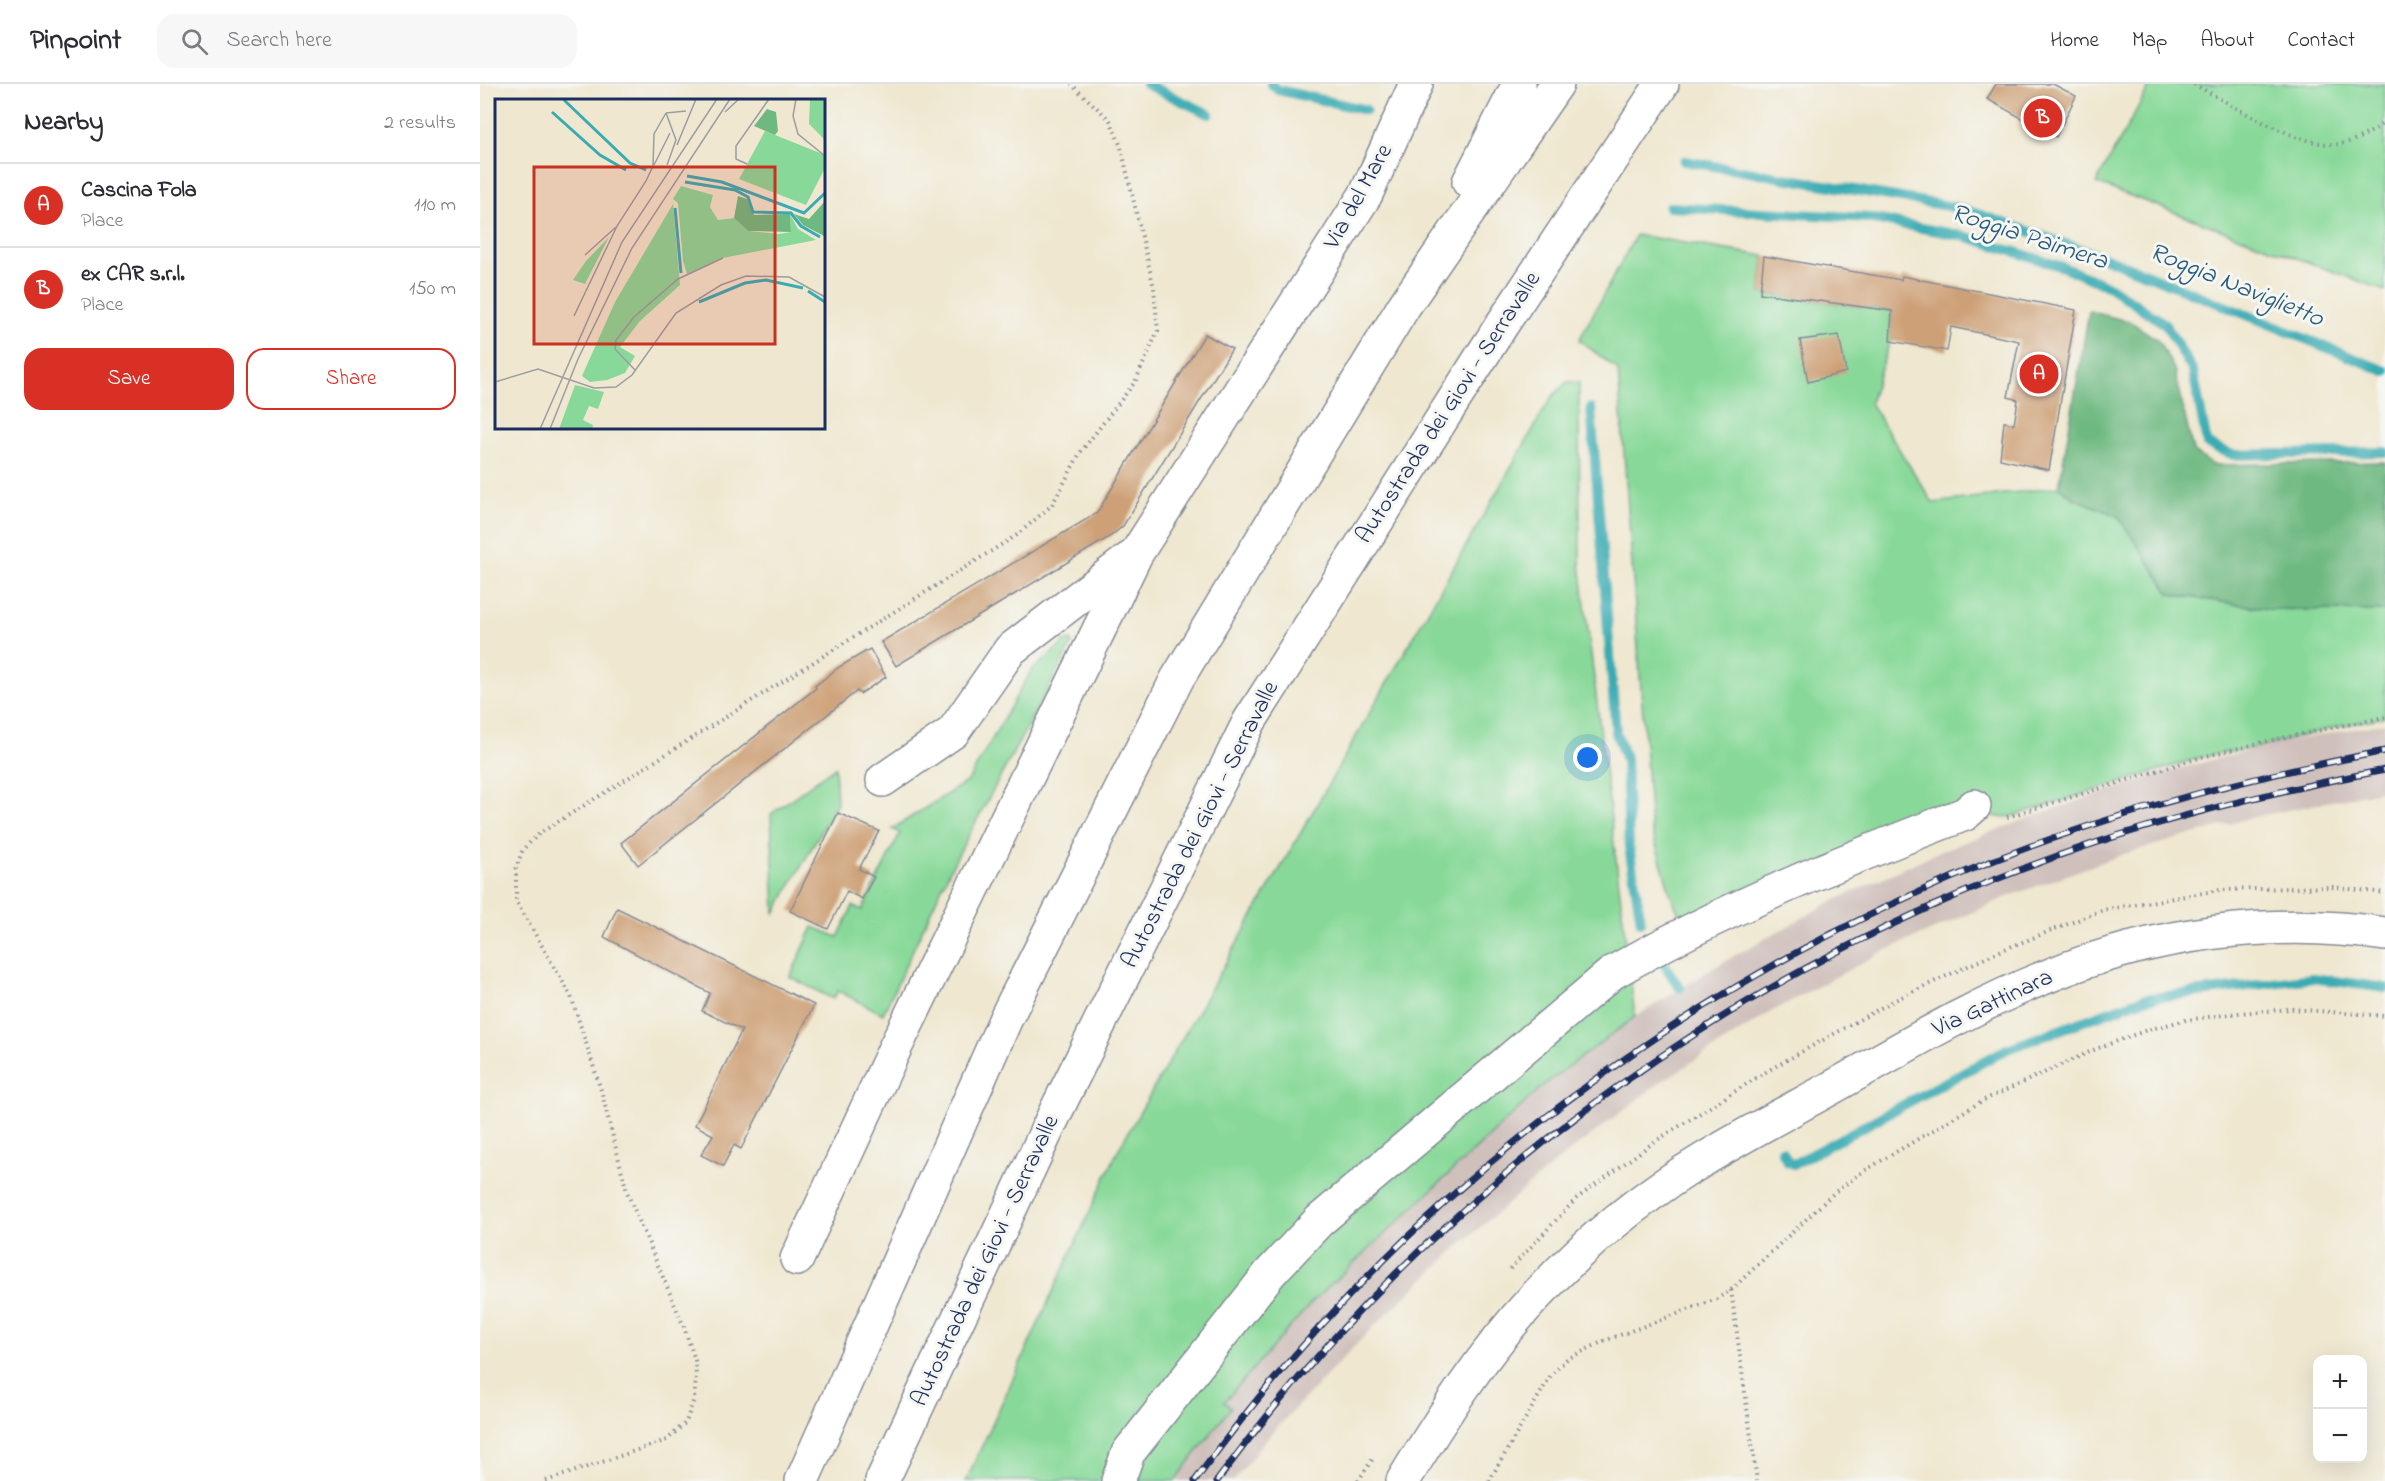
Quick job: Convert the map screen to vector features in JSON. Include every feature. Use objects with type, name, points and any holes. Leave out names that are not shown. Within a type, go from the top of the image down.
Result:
[{"type":"main road","name":"Via del Mare","points":[[1136,554],[1366,194],[1416,84]]},
{"type":"main road","points":[[1404,306],[1519,84]]},
{"type":"main road","points":[[802,1481],[1006,1018],[1171,689],[1404,306],[1557,84]]},
{"type":"main road","name":"Autostrada dei Giovi - Serravalle","points":[[882,1481],[1057,1108],[1248,722],[1501,326],[1662,84]]},
{"type":"main road","points":[[883,780],[953,732],[1010,650],[1136,554]]},
{"type":"main road","points":[[797,1258],[895,1048],[1136,554]]},
{"type":"main road","points":[[1118,1481],[1128,1453],[1270,1273],[1319,1221],[1612,973],[1665,944],[1800,878],[1965,814],[1974,806]]},
{"type":"main road","name":"Via Gattinara","points":[[1403,1481],[1477,1366],[1540,1292],[1597,1238],[1640,1202],[1702,1160],[1956,1018],[2049,975],[2150,944],[2204,934],[2254,930],[2316,928],[2385,934]]},
{"type":"path","points":[[546,1481],[666,1440],[686,1422],[694,1399],[696,1377],[695,1360],[684,1327],[627,1192],[601,1090],[571,996],[516,901],[516,868],[523,849],[540,833],[1017,535],[1052,505],[1080,453],[1135,382],[1158,331],[1154,288],[1121,147],[1110,120],[1071,84]]},
{"type":"path","points":[[2194,84],[2305,140],[2339,144],[2376,129],[2385,122]]},
{"type":"path","points":[[1974,806],[1988,817],[2013,816],[2202,757],[2385,717]]},
{"type":"path","points":[[1489,1481],[1551,1375],[1567,1359],[1604,1341],[1701,1307],[1731,1290],[1834,1192],[1864,1171],[1982,1101],[2096,1049],[2147,1030],[2186,1020],[2292,1009],[2385,1016]]},
{"type":"path","points":[[1731,1290],[1756,1481]]},
{"type":"shaded area","points":[[2385,723],[2385,790],[2250,818],[2127,853],[2007,897],[1882,952],[1774,1010],[1659,1083],[1556,1162],[1463,1242],[1372,1328],[1266,1439],[1234,1481],[1175,1481],[1230,1408],[1224,1402],[1312,1302],[1544,1085],[1635,1017],[1725,961],[1829,903],[1936,853],[2042,813],[2159,774],[2268,745]]},
{"type":"green space","points":[[2151,84],[2385,84],[2385,291],[2096,183]]},
{"type":"green space","points":[[1636,235],[1764,256],[1760,293],[1892,311],[1890,341],[1870,403],[1933,503],[2059,487],[2074,498],[2118,516],[2170,594],[2269,609],[2385,611],[2385,717],[2268,745],[2202,757],[2013,816],[1992,816],[1974,806],[1688,933],[1671,896],[1651,828],[1618,370],[1579,340]]},
{"type":"green space","points":[[2089,311],[2131,322],[2158,340],[2174,369],[2193,451],[2213,465],[2385,462],[2385,611],[2269,609],[2170,594],[2118,516],[2074,498],[2059,487]]},
{"type":"green space","points":[[1567,382],[1579,382],[1580,563],[1635,1017],[1544,1085],[1312,1302],[1224,1402],[1231,1407],[1175,1481],[966,1481],[1118,1150],[1551,398]]},
{"type":"green space","points":[[1071,640],[1072,644],[951,868],[883,1014],[838,991],[833,999],[790,977],[813,927],[838,937],[853,906],[862,910],[900,833],[892,829],[968,781],[1031,671],[1066,641]]},
{"type":"green space","points":[[835,767],[837,803],[775,913],[771,814]]},
{"type":"building","points":[[1996,84],[2053,84],[2076,96],[2056,137],[1987,99]]},
{"type":"building","points":[[1764,256],[1901,280],[1902,276],[2076,310],[2049,470],[2000,459],[2004,422],[2014,424],[2018,400],[2008,397],[2019,341],[1951,327],[1947,351],[1890,341],[1892,311],[1760,293]]},
{"type":"building","points":[[1205,334],[1232,349],[1123,526],[1111,536],[896,666],[881,642],[1097,513]]},
{"type":"building","points":[[1839,335],[1846,372],[1808,382],[1800,340]]},
{"type":"building","points":[[870,649],[886,677],[860,694],[857,691],[638,865],[621,843],[816,688],[815,686],[839,667]]},
{"type":"building","points":[[838,813],[879,831],[859,869],[874,877],[862,899],[847,891],[828,929],[790,911]]},
{"type":"building","points":[[617,908],[814,1005],[741,1149],[734,1145],[723,1166],[701,1155],[713,1135],[695,1125],[742,1030],[702,1011],[710,993],[604,937]]},
{"type":"waterway","name":"Roggia Paimera","points":[[1146,84],[1209,114]]},
{"type":"waterway","name":"Roggia Naviglietto","points":[[1271,84],[1278,90],[1366,110]]},
{"type":"waterway","name":"Roggia Naviglietto","points":[[1684,161],[1960,208],[2101,256],[2385,371]]},
{"type":"waterway","name":"Roggia Paimera","points":[[1669,207],[1868,218],[1964,236],[2063,267],[2110,287],[2165,324],[2193,371],[2207,444],[2233,455],[2385,452]]},
{"type":"waterway","points":[[1591,408],[1616,733],[1626,760],[1629,846],[1641,922]]},
{"type":"waterway","points":[[1661,960],[1680,988]]},
{"type":"waterway","points":[[1782,1151],[1788,1162],[1794,1164],[2007,1049],[2144,999],[2313,978],[2385,988]]},
{"type":"railway","points":[[1195,1481],[1276,1377],[1364,1280],[1459,1190],[1560,1106],[1668,1030],[1780,962],[1897,902],[2018,851],[2108,820],[2199,793],[2292,770],[2385,751]]},
{"type":"railway","points":[[1217,1481],[1297,1381],[1384,1286],[1477,1198],[1577,1116],[1682,1042],[1793,976],[1907,918],[2025,868],[2158,823],[2248,799],[2385,770]]},
{"type":"place","name":"ex CAR s.r.l.","points":[[2043,118]]},
{"type":"place","name":"Cascina Fola","points":[[2039,374]]}]
